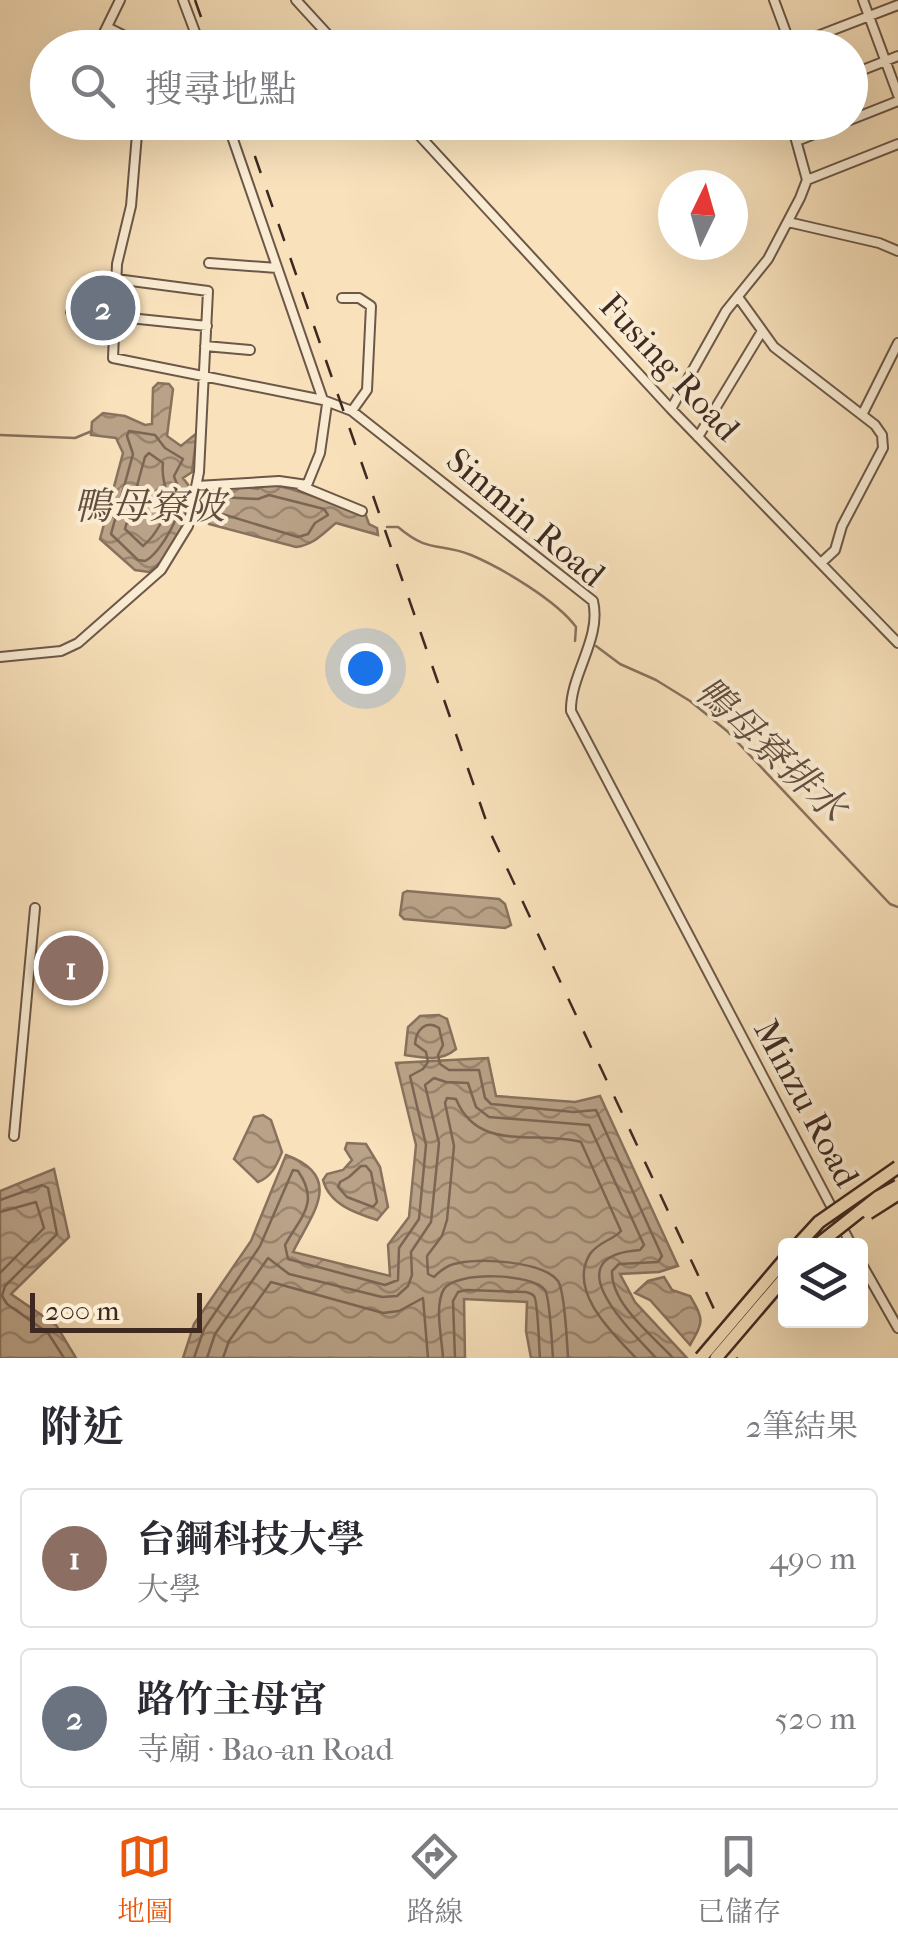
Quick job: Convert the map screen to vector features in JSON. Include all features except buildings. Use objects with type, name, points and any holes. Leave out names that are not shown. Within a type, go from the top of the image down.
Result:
[{"type":"highway","points":[[806,1238],[819,1222],[898,1167]]},
{"type":"highway","points":[[810,1238],[898,1176]]},
{"type":"highway","points":[[826,1238],[865,1206],[898,1186]]},
{"type":"highway","points":[[836,1238],[898,1194]]},
{"type":"highway","points":[[701,1358],[778,1267]]},
{"type":"highway","points":[[716,1358],[778,1285]]},
{"type":"street","points":[[106,30],[120,0]]},
{"type":"street","points":[[183,0],[194,30]]},
{"type":"street","points":[[296,0],[324,30]]},
{"type":"street","points":[[774,0],[783,30]]},
{"type":"street","points":[[863,0],[898,98],[868,112]]},
{"type":"street","points":[[834,30],[898,5]]},
{"type":"street","points":[[107,27],[113,30]]},
{"type":"street","points":[[868,68],[898,56]]},
{"type":"street","points":[[114,316],[136,140]]},
{"type":"street","points":[[233,140],[325,402],[327,421],[316,468],[311,482],[301,486]]},
{"type":"street","name":"Fusing Road","points":[[424,140],[671,410],[898,643]]},
{"type":"street","points":[[671,410],[788,222],[807,180],[797,141]]},
{"type":"street","points":[[807,180],[898,144]]},
{"type":"street","points":[[788,222],[898,251]]},
{"type":"street","points":[[210,263],[277,268]]},
{"type":"street","points":[[0,658],[61,650],[91,634],[161,570],[188,526],[197,486],[208,292],[116,280]]},
{"type":"street","points":[[738,297],[792,364],[879,429],[882,448],[842,526],[835,550],[821,563]]},
{"type":"street","points":[[342,298],[359,298],[371,306],[367,390],[352,411]]},
{"type":"street","points":[[71,312],[207,326]]},
{"type":"street","name":"Sinmin Road","points":[[114,316],[111,355],[116,361],[325,402],[352,411],[593,602],[595,611],[587,650],[572,692],[570,711],[714,985]]},
{"type":"street","points":[[698,437],[762,330]]},
{"type":"street","points":[[862,415],[898,343]]},
{"type":"street","points":[[205,346],[250,350]]},
{"type":"street","points":[[197,486],[279,481],[362,511]]},
{"type":"street","points":[[14,1136],[35,908]]},
{"type":"street","name":"Minzu Road","points":[[714,985],[848,1238]]},
{"type":"street","points":[[868,1275],[898,1328]]},
{"type":"water","name":"鴨母寮陂","points":[[158,383],[169,384],[173,389],[167,436],[181,446],[197,433],[192,472],[183,478],[192,490],[183,525],[167,556],[149,572],[135,570],[100,539],[123,453],[116,438],[91,435],[92,422],[103,413],[152,424],[153,388]]},
{"type":"water","points":[[265,483],[365,513],[378,535],[336,523],[313,541],[296,547],[209,524],[204,488],[258,489]]},
{"type":"water","points":[[403,893],[499,899],[505,904],[511,925],[505,928],[404,919],[400,915]]},
{"type":"water","points":[[439,1015],[447,1019],[456,1049],[438,1057],[405,1055],[408,1027],[420,1016]]},
{"type":"water","points":[[488,1058],[496,1096],[575,1102],[600,1096],[678,1266],[659,1272],[620,1274],[635,1302],[687,1358],[531,1358],[526,1331],[527,1302],[464,1299],[465,1358],[183,1358],[194,1324],[251,1241],[286,1155],[315,1174],[319,1186],[315,1211],[293,1252],[390,1276],[388,1245],[409,1217],[416,1145],[396,1063]]},
{"type":"water","points":[[263,1115],[271,1120],[282,1152],[270,1173],[258,1182],[234,1159],[254,1117]]},
{"type":"water","points":[[347,1143],[366,1144],[380,1167],[388,1207],[377,1220],[344,1206],[326,1188],[323,1180],[327,1174],[343,1170],[352,1160],[345,1149]]},
{"type":"water","points":[[54,1169],[69,1237],[11,1294],[56,1325],[76,1358],[0,1358],[0,1191]]},
{"type":"water","points":[[664,1277],[672,1290],[690,1296],[698,1310],[700,1325],[690,1345],[650,1300],[635,1293],[648,1281]]},
{"type":"waterway","name":"鴨母寮排水","points":[[0,435],[75,438],[92,431]]},
{"type":"waterway","name":"鴨母寮排水","points":[[387,527],[398,527],[426,544],[471,555],[513,577],[567,617],[576,627],[575,641]]},
{"type":"waterway","name":"鴨母寮排水","points":[[596,646],[620,664],[690,701],[727,731],[890,904],[898,907]]},
{"type":"railway","points":[[195,0],[206,30]]},
{"type":"railway","points":[[249,140],[490,832],[737,1358]]},
{"type":"place","name":"路竹主母宮","points":[[103,308]]},
{"type":"place","name":"台鋼科技大學","points":[[71,968]]}]
